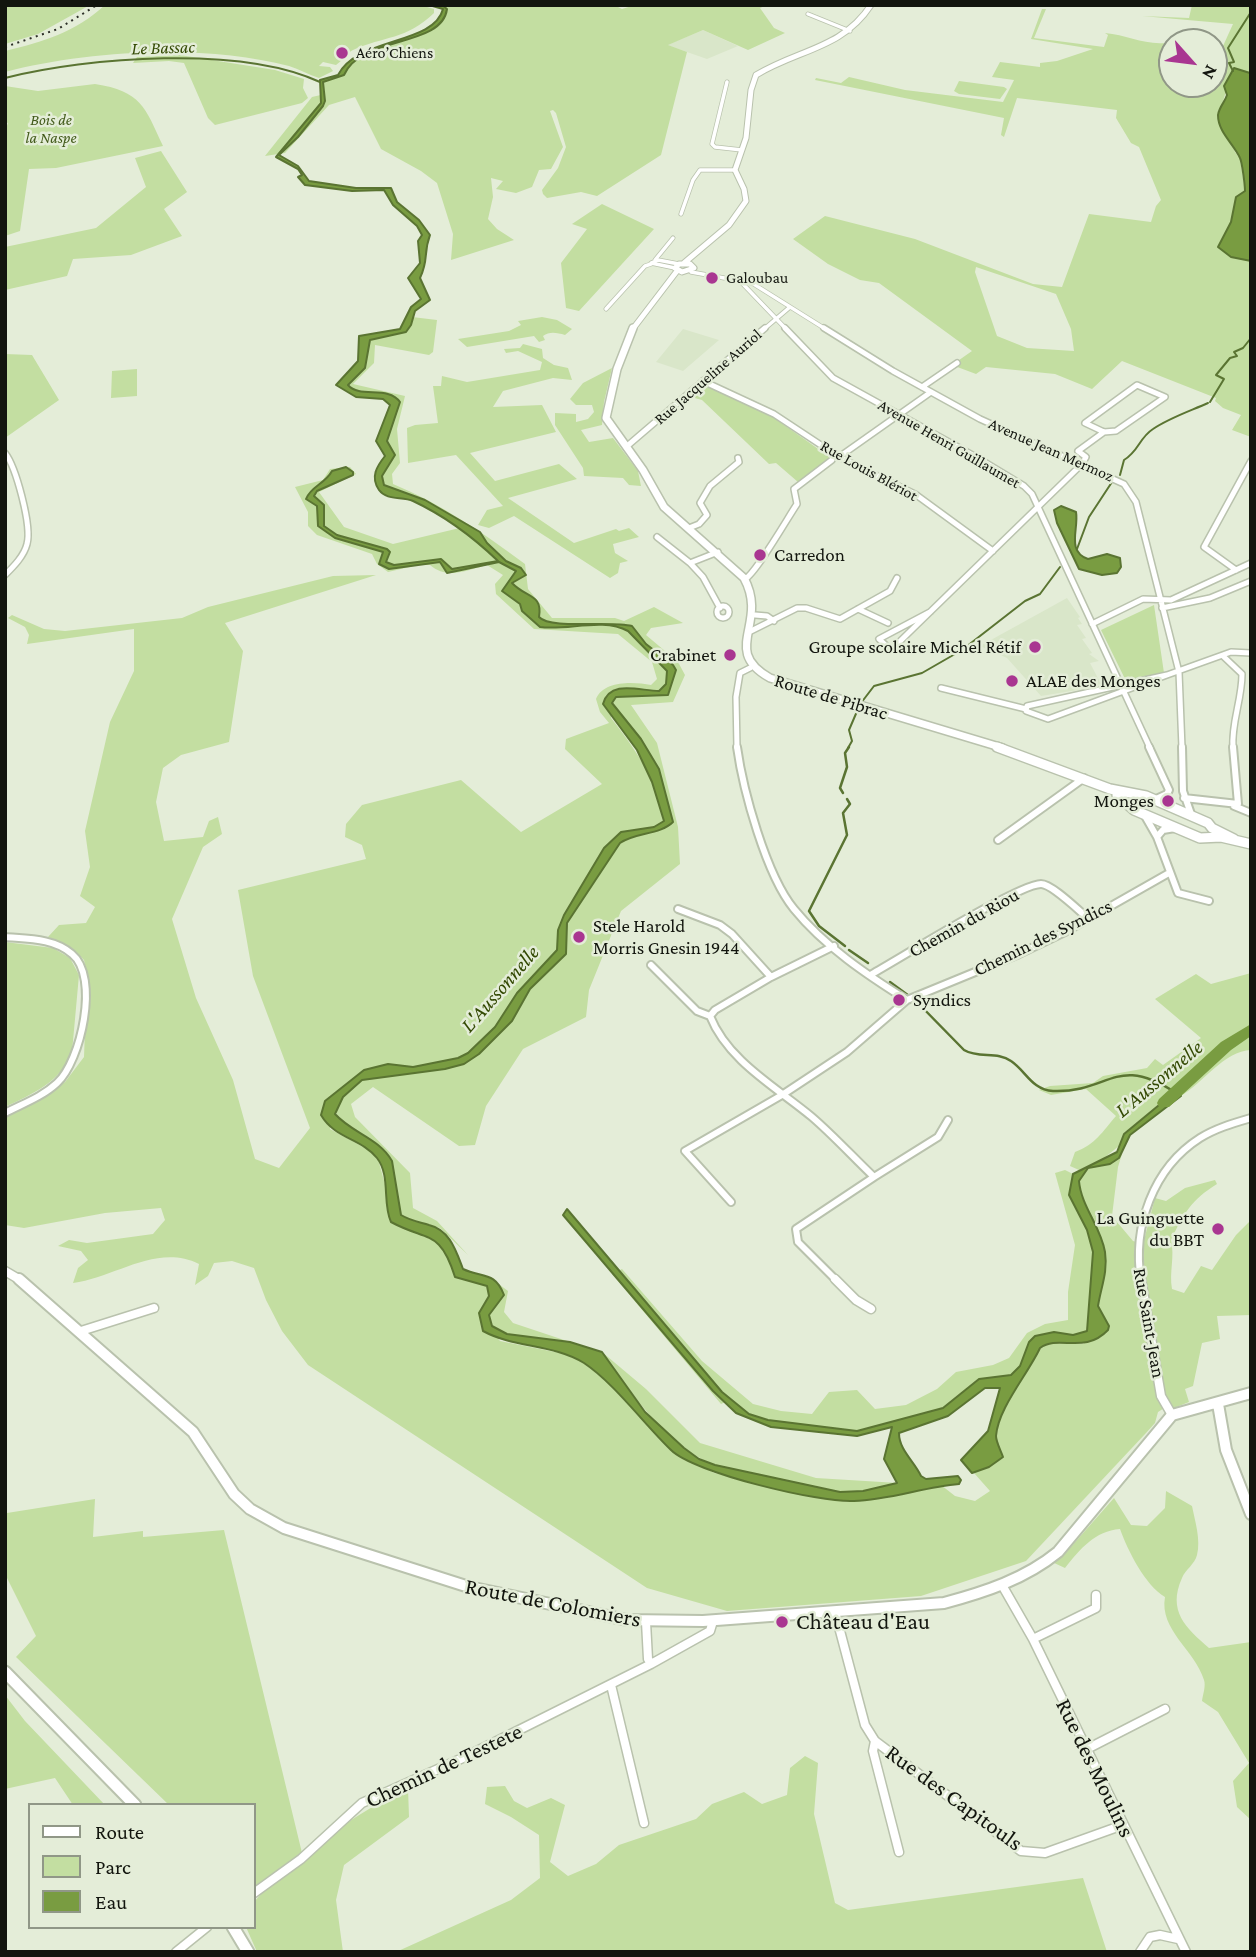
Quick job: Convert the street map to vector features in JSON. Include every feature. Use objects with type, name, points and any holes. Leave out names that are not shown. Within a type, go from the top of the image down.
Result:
[{"type":"main road","points":[[736,170],[756,75],[770,65],[822,46],[850,31],[871,5]]},
{"type":"main road","name":"Route de Pibrac","points":[[669,285],[679,267],[738,219],[744,208],[744,190],[736,170]]},
{"type":"main road","name":"Route de Pibrac","points":[[701,250],[690,269],[669,285],[633,326],[612,386],[606,418],[644,471],[660,502],[745,579],[754,600],[755,615],[744,645],[744,657],[750,668],[770,678],[859,707],[1008,750],[1110,789],[1132,803]]},
{"type":"main road","points":[[679,267],[690,269]]},
{"type":"main road","points":[[1132,803],[1154,800],[1208,823],[1210,832]]},
{"type":"main road","points":[[1132,803],[1175,828],[1200,838],[1210,832],[1251,844]]},
{"type":"main road","points":[[5,1672],[133,1803]]},
{"type":"main road","points":[[234,1929],[248,1952]]},
{"type":"street","points":[[808,14],[850,31]]},
{"type":"street","points":[[727,82],[712,144],[715,147],[742,150]]},
{"type":"street","points":[[681,214],[687,204],[691,181],[700,170],[736,170]]},
{"type":"street","points":[[606,309],[645,265],[653,262],[673,239]]},
{"type":"street","points":[[653,262],[679,267]]},
{"type":"street","name":"Avenue Jean Mermoz","points":[[690,269],[759,286],[931,392],[1015,436],[1112,476],[1130,491],[1136,502],[1179,672],[1184,798],[1193,816]]},
{"type":"street","name":"Avenue Henri Guillaumet","points":[[735,279],[749,288],[833,378],[1024,486],[1038,506],[1169,790],[1167,794],[1154,800]]},
{"type":"street","name":"Rue Jacqueline Auriol","points":[[626,447],[790,307]]},
{"type":"street","points":[[922,387],[957,363]]},
{"type":"street","name":"Rue Louis Blériot","points":[[703,381],[774,414],[839,457],[915,494],[993,551]]},
{"type":"street","points":[[930,611],[879,639],[891,650],[1082,464],[1086,457],[1078,451],[1104,432],[1116,432],[1165,396],[1135,386],[1084,421],[1104,432]]},
{"type":"street","points":[[839,457],[931,392]]},
{"type":"street","points":[[5,453],[12,464],[30,530],[23,555],[5,575]]},
{"type":"street","points":[[689,528],[707,514],[700,503],[702,496],[739,462],[738,458]]},
{"type":"street","points":[[745,579],[752,576],[797,504],[794,489],[832,460]]},
{"type":"street","points":[[1236,570],[1205,547],[1251,461]]},
{"type":"street","points":[[657,537],[703,577],[720,608]]},
{"type":"street","points":[[690,564],[718,552]]},
{"type":"street","points":[[1161,604],[1251,563]]},
{"type":"street","points":[[751,631],[797,608],[806,608],[840,619],[890,591],[897,578]]},
{"type":"street","points":[[1092,624],[1143,599],[1161,604],[1210,598],[1251,581]]},
{"type":"street","points":[[1242,584],[1251,589]]},
{"type":"street","points":[[858,610],[888,623]]},
{"type":"street","points":[[755,615],[767,616],[774,621]]},
{"type":"street","points":[[1026,709],[1027,706],[1179,672],[1238,651],[1249,653]]},
{"type":"street","points":[[1223,656],[1242,674],[1242,695],[1233,732],[1236,805]]},
{"type":"street","points":[[750,668],[740,673],[737,681],[735,732],[748,801],[758,833],[794,909],[834,946],[910,998]]},
{"type":"street","points":[[941,688],[1026,709],[1048,719],[1167,675]]},
{"type":"street","points":[[998,840],[1084,778]]},
{"type":"street","points":[[1184,798],[1250,809]]},
{"type":"street","points":[[1132,803],[1148,818],[1169,873],[1181,895],[1209,901]]},
{"type":"street","points":[[1157,837],[1164,830],[1175,828]]},
{"type":"street","name":"Chemin des Syndics","points":[[732,1202],[685,1151],[782,1095],[847,1052],[910,998],[1019,954],[1089,919],[1169,873]]},
{"type":"street","name":"Chemin du Riou","points":[[872,974],[1011,895],[1040,884],[1049,887],[1089,919]]},
{"type":"street","points":[[678,909],[720,925],[732,934],[771,977]]},
{"type":"street","points":[[5,937],[40,941],[67,949],[83,966],[86,976],[76,1056],[69,1069],[58,1083],[5,1112]]},
{"type":"street","points":[[710,1016],[715,1010],[771,977],[834,946]]},
{"type":"street","points":[[650,965],[697,1011],[710,1016]]},
{"type":"street","points":[[710,1016],[713,1030],[782,1095],[804,1110],[874,1177]]},
{"type":"street","name":"Rue Saint-Jean","points":[[1172,1415],[1161,1396],[1137,1257],[1139,1236],[1155,1181],[1172,1158],[1216,1127],[1251,1118]]},
{"type":"street","points":[[871,1309],[856,1300],[798,1242],[796,1229],[939,1137],[948,1120]]},
{"type":"street","name":"Route de Colomiers","points":[[5,1270],[24,1282],[81,1331],[193,1432],[234,1494],[250,1509],[284,1528],[468,1587],[583,1613],[646,1622],[835,1612],[944,1602],[979,1594],[1002,1585],[1040,1567],[1058,1552],[1172,1415]]},
{"type":"street","points":[[81,1331],[154,1308]]},
{"type":"street","points":[[1172,1415],[1195,1407],[1218,1405],[1251,1392]]},
{"type":"street","points":[[1218,1405],[1226,1450],[1250,1511]]},
{"type":"street","name":"Rue des Moulins","points":[[1002,1585],[1033,1639],[1186,1952]]},
{"type":"street","points":[[1033,1639],[1096,1608],[1096,1595]]},
{"type":"street","name":"Rue des Capitouls","points":[[835,1612],[865,1725],[875,1741],[1021,1851],[1045,1853],[1123,1825]]},
{"type":"street","name":"Chemin de Testete","points":[[256,1892],[301,1859],[362,1803],[465,1757],[611,1685],[710,1630],[713,1620]]},
{"type":"street","points":[[646,1622],[648,1659],[651,1664]]},
{"type":"street","points":[[611,1685],[644,1823]]},
{"type":"street","points":[[1085,1750],[1165,1709]]},
{"type":"street","points":[[875,1741],[873,1751],[900,1852]]},
{"type":"street","points":[[1171,1920],[1181,1915]]},
{"type":"street","points":[[176,1952],[205,1929]]},
{"type":"street","points":[[1140,1952],[1144,1941],[1151,1935],[1159,1934],[1178,1939]]},
{"type":"shaded area","points":[[703,30],[738,46],[707,59],[667,45]]},
{"type":"shaded area","points":[[683,329],[719,340],[683,371],[656,362]]},
{"type":"shaded area","name":"Groupe scolaire Michel Rétif","points":[[1067,598],[1080,617],[1078,618],[1082,624],[1077,625],[1086,638],[1082,639],[1092,653],[1089,654],[1099,661],[1090,663],[1102,686],[1041,696],[1007,658],[980,646]]},
{"type":"green space","points":[[5,5],[90,5],[38,34],[5,44]]},
{"type":"green space","points":[[105,5],[420,5],[434,9],[434,13],[404,33],[353,50],[336,65],[323,62],[319,66],[330,67],[333,71],[319,78],[289,66],[256,59],[185,52],[147,52],[73,59],[5,72],[5,51],[58,35]]},
{"type":"green space","points":[[614,5],[622,9],[635,5],[767,5],[760,8],[774,28],[785,33],[748,50],[703,30],[668,45],[687,52],[661,155],[597,196],[581,192],[547,198],[543,194],[542,190],[558,168],[566,147],[556,113],[550,111],[563,147],[551,169],[539,170],[532,187],[516,193],[496,189],[503,181],[491,178],[493,197],[488,219],[497,229],[514,240],[451,260],[453,234],[437,183],[381,149],[355,97],[329,105],[285,153],[265,156],[312,97],[325,94],[323,82],[341,76],[352,63],[366,54],[431,29],[442,21],[447,9],[444,6]]},
{"type":"green space","points":[[1192,5],[1251,5],[1251,82],[1250,74],[1234,69],[1228,82],[1228,35],[1233,24],[1142,16],[1189,18]]},
{"type":"green space","points":[[1042,9],[1046,9],[1034,38],[1104,47],[1108,35],[1105,33],[1158,43],[1158,98],[1224,98],[1218,111],[1240,159],[1245,191],[1233,209],[1232,222],[1219,247],[1231,257],[1251,261],[1251,437],[1232,430],[1241,415],[1223,408],[1215,401],[1216,398],[1122,361],[1092,389],[1055,374],[986,367],[976,374],[952,365],[972,351],[879,283],[860,280],[828,264],[793,239],[825,216],[915,239],[1033,284],[1062,287],[1089,214],[1151,222],[1161,200],[1139,147],[1131,143],[1116,118],[1117,110],[1017,98],[1004,137],[1001,135],[1004,118],[815,80],[816,78],[841,83],[849,77],[905,90],[1003,102],[1014,80],[992,77],[1000,62],[1040,67],[1040,63],[1057,61],[1093,49],[1031,39]],"holes":[[[976,267],[1056,294],[1071,329],[1074,351],[1027,348],[997,336],[975,272]]]},
{"type":"green space","points":[[180,55],[275,70],[304,79],[303,88],[308,98],[302,103],[215,125],[208,118],[184,63],[133,63],[137,57]]},
{"type":"green space","points":[[959,81],[1007,89],[1000,99],[959,94],[954,91]]},
{"type":"green space","name":"Bois de la Naspe","points":[[95,84],[122,91],[140,103],[163,146],[56,168],[29,169],[20,231],[5,236],[5,131],[8,123],[5,122],[5,86],[38,91]]},
{"type":"green space","points":[[161,151],[187,192],[164,209],[182,236],[131,255],[73,259],[67,276],[5,290],[5,247],[96,228],[146,187],[135,158]]},
{"type":"green space","points":[[602,204],[654,229],[579,311],[566,308],[561,263],[587,229],[572,224]]},
{"type":"green space","points":[[412,317],[437,320],[433,352],[429,355],[375,345],[374,363],[353,384],[405,396],[397,429],[400,463],[392,474],[393,484],[411,492],[445,510],[478,530],[525,564],[528,589],[552,618],[615,618],[624,621],[654,607],[683,623],[651,628],[646,635],[678,662],[685,675],[673,702],[631,705],[657,743],[678,827],[680,864],[621,911],[589,990],[586,1017],[523,1049],[486,1106],[475,1145],[459,1146],[373,1087],[351,1104],[355,1117],[410,1173],[413,1208],[437,1221],[468,1255],[440,1228],[401,1215],[376,1143],[338,1118],[335,1109],[343,1097],[362,1080],[445,1069],[479,1054],[512,1021],[530,989],[566,954],[567,923],[620,843],[673,822],[659,769],[612,703],[611,718],[653,781],[663,809],[664,821],[654,827],[621,832],[604,848],[558,930],[557,950],[517,993],[495,1027],[468,1053],[458,1058],[413,1067],[388,1064],[329,1098],[330,1129],[367,1149],[378,1159],[388,1195],[405,1229],[425,1235],[438,1244],[455,1277],[487,1286],[489,1296],[479,1313],[500,1341],[565,1354],[584,1363],[606,1381],[671,1450],[714,1473],[846,1502],[941,1485],[955,1496],[975,1501],[990,1491],[974,1473],[1003,1457],[996,1438],[998,1425],[1040,1348],[1051,1343],[1083,1344],[1109,1326],[1098,1306],[1105,1273],[1105,1252],[1100,1234],[1083,1199],[1079,1180],[1088,1168],[1110,1164],[1122,1154],[1112,1216],[1133,1241],[1143,1244],[1155,1198],[1166,1201],[1185,1188],[1215,1180],[1217,1184],[1189,1208],[1171,1240],[1172,1289],[1184,1293],[1201,1266],[1212,1270],[1236,1235],[1251,1220],[1251,1315],[1217,1316],[1220,1339],[1202,1343],[1193,1386],[1185,1389],[1189,1402],[1174,1408],[1169,1405],[1158,1412],[1155,1423],[1026,1561],[921,1596],[727,1611],[647,1588],[308,1365],[282,1331],[254,1268],[232,1261],[214,1263],[208,1276],[195,1285],[199,1264],[167,1257],[151,1259],[73,1283],[78,1268],[88,1260],[81,1251],[58,1246],[69,1240],[87,1243],[153,1234],[165,1220],[161,1208],[105,1213],[24,1228],[5,1225],[5,1117],[65,1082],[84,1057],[87,975],[84,960],[73,949],[48,937],[59,925],[86,923],[95,907],[80,896],[90,867],[85,831],[110,722],[134,671],[134,629],[27,644],[29,635],[25,627],[8,618],[12,615],[44,629],[65,631],[182,618],[208,607],[333,576],[376,575],[225,623],[243,651],[229,742],[181,755],[163,768],[156,802],[164,841],[203,837],[209,821],[218,817],[222,834],[203,847],[172,919],[196,998],[233,1080],[255,1159],[279,1168],[310,1128],[253,976],[238,890],[366,859],[362,845],[345,837],[346,824],[362,805],[461,780],[521,832],[602,784],[565,749],[566,739],[609,723],[600,712],[596,699],[600,693],[612,685],[651,685],[657,679],[652,662],[618,634],[534,629],[496,594],[495,584],[503,575],[487,565],[450,573],[430,565],[388,572],[377,564],[372,554],[317,535],[308,526],[308,512],[295,487],[323,480],[330,469],[350,467],[356,474],[319,492],[344,527],[393,544],[468,526],[425,500],[384,485],[382,476],[395,455],[387,442],[393,395],[355,390],[348,384],[362,365],[367,340],[373,336],[398,332]]},
{"type":"green space","points":[[542,317],[557,320],[572,329],[565,335],[546,334],[543,336],[545,340],[539,342],[534,336],[467,347],[458,339],[509,331],[521,325],[518,321]]},
{"type":"green space","points":[[523,344],[542,349],[543,358],[554,365],[568,368],[572,380],[553,378],[503,391],[493,407],[542,405],[556,432],[470,453],[495,481],[559,464],[577,479],[508,498],[574,543],[616,529],[619,531],[629,528],[639,537],[613,544],[615,553],[628,561],[620,563],[618,573],[610,578],[514,516],[489,528],[478,525],[487,510],[503,506],[456,455],[408,463],[407,428],[438,423],[433,386],[441,386],[442,376],[467,382],[540,370],[542,362],[518,351],[506,353],[504,349],[520,348]]},
{"type":"green space","points":[[5,354],[32,355],[59,400],[5,438]]},
{"type":"green space","points":[[612,368],[602,425],[581,430],[589,442],[613,438],[638,471],[641,486],[629,485],[623,478],[584,476],[583,468],[555,425],[555,413],[576,414],[576,422],[588,419],[594,412],[592,405],[576,405],[570,399],[583,383]]},
{"type":"green space","points":[[137,369],[137,396],[111,398],[112,371]]},
{"type":"green space","points":[[707,385],[770,415],[831,458],[798,482],[776,463],[769,464],[702,400],[691,397]]},
{"type":"green space","points":[[1154,605],[1164,673],[1126,681],[1101,630]]},
{"type":"green space","points":[[5,942],[53,948],[70,958],[79,975],[72,1052],[67,1062],[44,1086],[5,1107]]},
{"type":"green space","points":[[1251,973],[1251,1050],[1232,1056],[1181,1096],[1175,1092],[1124,1133],[1119,1146],[1099,1162],[1079,1170],[1070,1166],[1075,1152],[1093,1141],[1116,1116],[1086,1089],[1051,1095],[1039,1090],[1050,1086],[1093,1083],[1103,1076],[1147,1068],[1155,1059],[1163,1065],[1201,1038],[1155,999],[1196,974],[1211,984]]},
{"type":"green space","points":[[1065,1170],[1073,1174],[1069,1195],[1087,1230],[1093,1252],[1087,1331],[1073,1335],[1054,1332],[1029,1342],[1020,1366],[1011,1375],[978,1379],[943,1408],[857,1431],[768,1420],[749,1414],[730,1400],[721,1404],[612,1274],[622,1269],[702,1361],[753,1404],[781,1411],[812,1414],[829,1392],[857,1390],[875,1409],[906,1405],[937,1389],[956,1372],[993,1365],[1009,1358],[1027,1333],[1045,1324],[1068,1320],[1068,1292],[1075,1245],[1055,1173]]},
{"type":"green space","points":[[500,1285],[508,1291],[504,1312],[513,1323],[570,1342],[507,1334],[492,1326],[489,1315],[504,1295]]},
{"type":"green space","points":[[602,1352],[646,1389],[700,1443],[816,1478],[898,1483],[863,1491],[840,1492],[715,1465],[680,1445],[665,1432]]},
{"type":"green space","points":[[1166,1491],[1192,1506],[1198,1537],[1196,1558],[1183,1575],[1178,1590],[1181,1618],[1209,1648],[1251,1642],[1251,1820],[1237,1807],[1233,1781],[1249,1763],[1218,1712],[1202,1701],[1205,1682],[1167,1620],[1165,1597],[1144,1576],[1120,1529],[1096,1537],[1082,1548],[1065,1568],[1052,1562],[1062,1557],[1114,1498],[1131,1525],[1147,1526],[1165,1508]]},
{"type":"green space","points":[[95,1499],[93,1537],[143,1531],[143,1537],[224,1530],[302,1853],[256,1886],[256,1803],[167,1803],[16,1657],[36,1636],[5,1574],[7,1513]]},
{"type":"green space","points":[[5,1695],[25,1721],[103,1803],[72,1803],[55,1778],[5,1789]]},
{"type":"green space","points":[[805,1756],[818,1763],[814,1814],[835,1903],[848,1910],[1083,1878],[1107,1952],[396,1952],[511,1900],[540,1878],[539,1835],[485,1804],[487,1787],[505,1786],[514,1801],[527,1808],[551,1798],[565,1805],[550,1862],[568,1876],[596,1864],[619,1845],[696,1819],[712,1804],[744,1792],[762,1804],[787,1795],[790,1768]]},
{"type":"green space","points":[[408,1788],[409,1817],[344,1865],[336,1900],[343,1952],[257,1952],[247,1929],[256,1929],[256,1900],[286,1870],[325,1838]]},
{"type":"water","points":[[429,5],[442,5],[447,9],[442,21],[431,30],[367,53],[353,62],[344,75],[323,82],[323,106],[298,137],[279,155],[298,166],[309,181],[356,188],[391,188],[397,202],[419,220],[430,235],[420,278],[430,300],[415,311],[406,332],[370,340],[365,368],[348,385],[360,391],[388,394],[400,402],[387,441],[395,455],[382,476],[384,485],[425,500],[480,532],[487,543],[506,561],[521,568],[526,575],[512,583],[536,600],[540,610],[539,617],[545,621],[632,626],[646,644],[673,665],[676,670],[668,695],[616,697],[612,703],[641,739],[659,769],[673,822],[620,843],[567,923],[566,954],[530,989],[512,1021],[479,1054],[464,1064],[445,1069],[362,1080],[343,1097],[335,1114],[387,1153],[392,1161],[401,1215],[442,1231],[451,1242],[463,1269],[487,1276],[500,1287],[504,1295],[489,1315],[492,1326],[507,1334],[570,1342],[602,1352],[645,1412],[699,1459],[715,1465],[840,1492],[863,1491],[897,1483],[884,1459],[892,1427],[857,1436],[771,1427],[736,1413],[713,1391],[563,1215],[567,1209],[722,1392],[749,1414],[768,1420],[857,1431],[943,1408],[979,1379],[1011,1375],[1020,1366],[1029,1342],[1035,1336],[1054,1332],[1073,1335],[1087,1331],[1093,1252],[1087,1230],[1069,1195],[1073,1174],[1117,1152],[1124,1134],[1176,1091],[1181,1096],[1130,1135],[1119,1158],[1110,1164],[1088,1168],[1079,1181],[1083,1199],[1100,1234],[1105,1252],[1105,1273],[1098,1306],[1109,1326],[1108,1330],[1090,1341],[1047,1344],[1040,1348],[998,1425],[996,1438],[1003,1457],[989,1467],[972,1473],[961,1460],[988,1431],[1000,1388],[985,1388],[948,1416],[899,1433],[904,1450],[921,1476],[926,1479],[958,1476],[961,1480],[959,1484],[867,1500],[837,1500],[758,1485],[684,1459],[671,1450],[618,1392],[584,1363],[560,1352],[508,1340],[483,1331],[479,1313],[489,1296],[487,1286],[455,1277],[444,1251],[438,1244],[391,1222],[384,1173],[377,1158],[371,1151],[333,1129],[321,1115],[325,1101],[364,1070],[388,1064],[413,1067],[458,1058],[468,1053],[495,1027],[517,993],[557,950],[558,930],[564,915],[604,848],[621,832],[654,827],[664,821],[652,782],[637,750],[603,704],[612,691],[626,688],[659,691],[666,684],[667,671],[628,631],[607,625],[540,627],[522,611],[520,604],[502,591],[516,571],[499,562],[447,573],[440,562],[389,569],[379,564],[383,552],[335,538],[318,526],[317,506],[306,499],[332,471],[346,467],[353,475],[317,491],[314,496],[324,505],[324,526],[337,535],[387,549],[390,552],[386,562],[394,565],[441,559],[452,569],[498,561],[469,535],[436,513],[413,501],[386,496],[379,490],[375,476],[385,456],[376,441],[390,405],[383,399],[356,397],[336,385],[358,361],[359,336],[400,329],[411,307],[421,299],[408,278],[420,263],[418,241],[422,235],[417,226],[393,205],[384,190],[352,191],[305,185],[298,177],[302,175],[298,169],[276,157],[321,103],[320,80],[338,75],[348,63],[361,54],[411,36],[437,21],[443,9]]},
{"type":"water","points":[[1234,68],[1250,73],[1251,261],[1231,257],[1218,247],[1231,222],[1236,197],[1245,191],[1240,158],[1223,132],[1218,115],[1226,98],[1228,98],[1228,79]]},
{"type":"water","points":[[1061,506],[1076,512],[1077,551],[1088,559],[1107,554],[1120,558],[1121,567],[1117,573],[1102,575],[1079,569],[1057,523],[1054,510]]},
{"type":"waterway","points":[[1233,71],[1229,63],[1234,62],[1228,48],[1251,12]]},
{"type":"waterway","name":"Le Bassac","points":[[5,78],[78,65],[164,58],[249,63],[287,70],[320,82]]},
{"type":"waterway","points":[[1210,402],[1224,379],[1216,375],[1230,358],[1237,356],[1234,352],[1243,348],[1251,338]]},
{"type":"waterway","points":[[1120,475],[1124,460],[1148,433],[1166,421],[1208,403]]},
{"type":"waterway","points":[[1077,549],[1089,517],[1112,482]]},
{"type":"waterway","points":[[861,703],[874,686],[922,673],[962,650],[1025,601],[1040,594],[1060,567]]},
{"type":"waterway","points":[[848,748],[852,741],[849,730],[858,709]]},
{"type":"waterway","points":[[843,793],[840,788],[847,767],[845,753],[849,747]]},
{"type":"waterway","points":[[845,946],[819,926],[809,911],[847,835],[843,813],[850,804],[847,799]]},
{"type":"waterway","points":[[849,950],[868,963]]},
{"type":"waterway","points":[[890,982],[916,1001],[964,1050],[1006,1058],[1034,1084],[1046,1090],[1072,1090],[1126,1075],[1156,1082],[1176,1093]]},
{"type":"waterway","name":"L'Aussonnelle","points":[[1164,1103],[1226,1046],[1251,1029]]},
{"type":"railway","points":[[5,47],[58,29],[97,5]]},
{"type":"place","name":"Aéro’Chiens","points":[[342,53]]},
{"type":"place","name":"Galoubau","points":[[712,278]]},
{"type":"place","name":"Carredon","points":[[760,555]]},
{"type":"place","name":"Groupe scolaire Michel Rétif","points":[[1035,647]]},
{"type":"place","name":"Crabinet","points":[[730,655]]},
{"type":"place","name":"ALAE des Monges","points":[[1012,681]]},
{"type":"place","name":"Monges","points":[[1168,801]]},
{"type":"place","name":"Stele Harold Morris Gnesin 1944","points":[[579,937]]},
{"type":"place","name":"Syndics","points":[[899,1000]]},
{"type":"place","name":"La Guinguette du BBT","points":[[1218,1229]]},
{"type":"place","name":"Château d'Eau","points":[[782,1622]]}]
